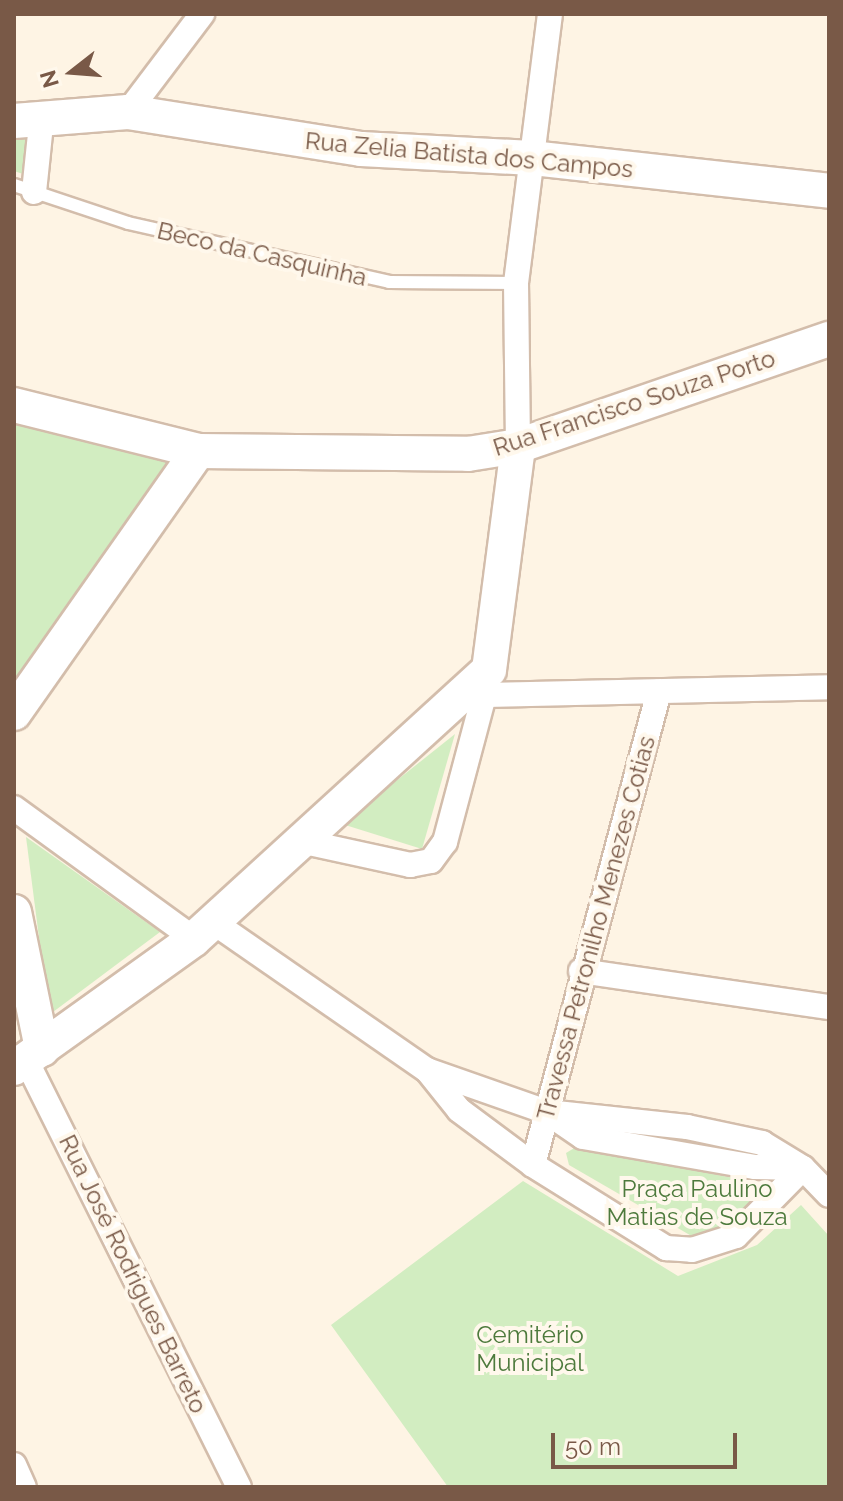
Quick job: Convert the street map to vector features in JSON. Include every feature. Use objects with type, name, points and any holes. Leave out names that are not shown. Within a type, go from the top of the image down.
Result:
[{"type":"street","points":[[128,112],[202,14]]},
{"type":"street","points":[[300,841],[410,865],[431,861],[445,842],[488,682],[518,446],[516,283],[550,14]]},
{"type":"street","name":"Rua Zelia Batista dos Campos","points":[[28,118],[128,112],[361,149],[532,158],[829,191]]},
{"type":"street","points":[[24,188],[28,118]]},
{"type":"street","name":"Rua Francisco Souza Porto","points":[[14,405],[198,451],[468,454],[518,446],[829,339]]},
{"type":"street","points":[[14,713],[198,451]]},
{"type":"street","points":[[27,1059],[204,931],[300,841],[488,682],[659,691],[829,687]]},
{"type":"street","name":"Travessa Petronilho Menezes Cotias","points":[[533,1165],[581,971],[659,691]]},
{"type":"street","points":[[14,808],[427,1070],[547,1112],[724,1134],[762,1143],[803,1168],[829,1195]]},
{"type":"street","points":[[14,912],[27,1059]]},
{"type":"street","points":[[581,971],[829,1007]]},
{"type":"street","name":"Rua José Rodrigues Barreto","points":[[27,1059],[239,1487]]},
{"type":"street","points":[[427,1070],[459,1110],[533,1165],[651,1239],[679,1251],[736,1236],[803,1168]]},
{"type":"street","points":[[14,1465],[24,1487]]},
{"type":"lane","name":"Beco da Casquinha","points":[[24,188],[128,223],[389,282],[516,283]]},
{"type":"green space","points":[[30,135],[26,175],[14,171],[14,138]]},
{"type":"green space","points":[[14,422],[171,463],[14,692]]},
{"type":"green space","points":[[455,734],[422,849],[342,824]]},
{"type":"green space","points":[[26,837],[160,932],[49,1015]]},
{"type":"green space","name":"Praça Paulino Matias de Souza","points":[[576,1147],[769,1185],[748,1217],[695,1238],[569,1165],[566,1153]]},
{"type":"green space","name":"Cemitério Municipal","points":[[523,1181],[678,1276],[757,1245],[801,1205],[829,1236],[829,1487],[448,1487],[331,1325]]}]
